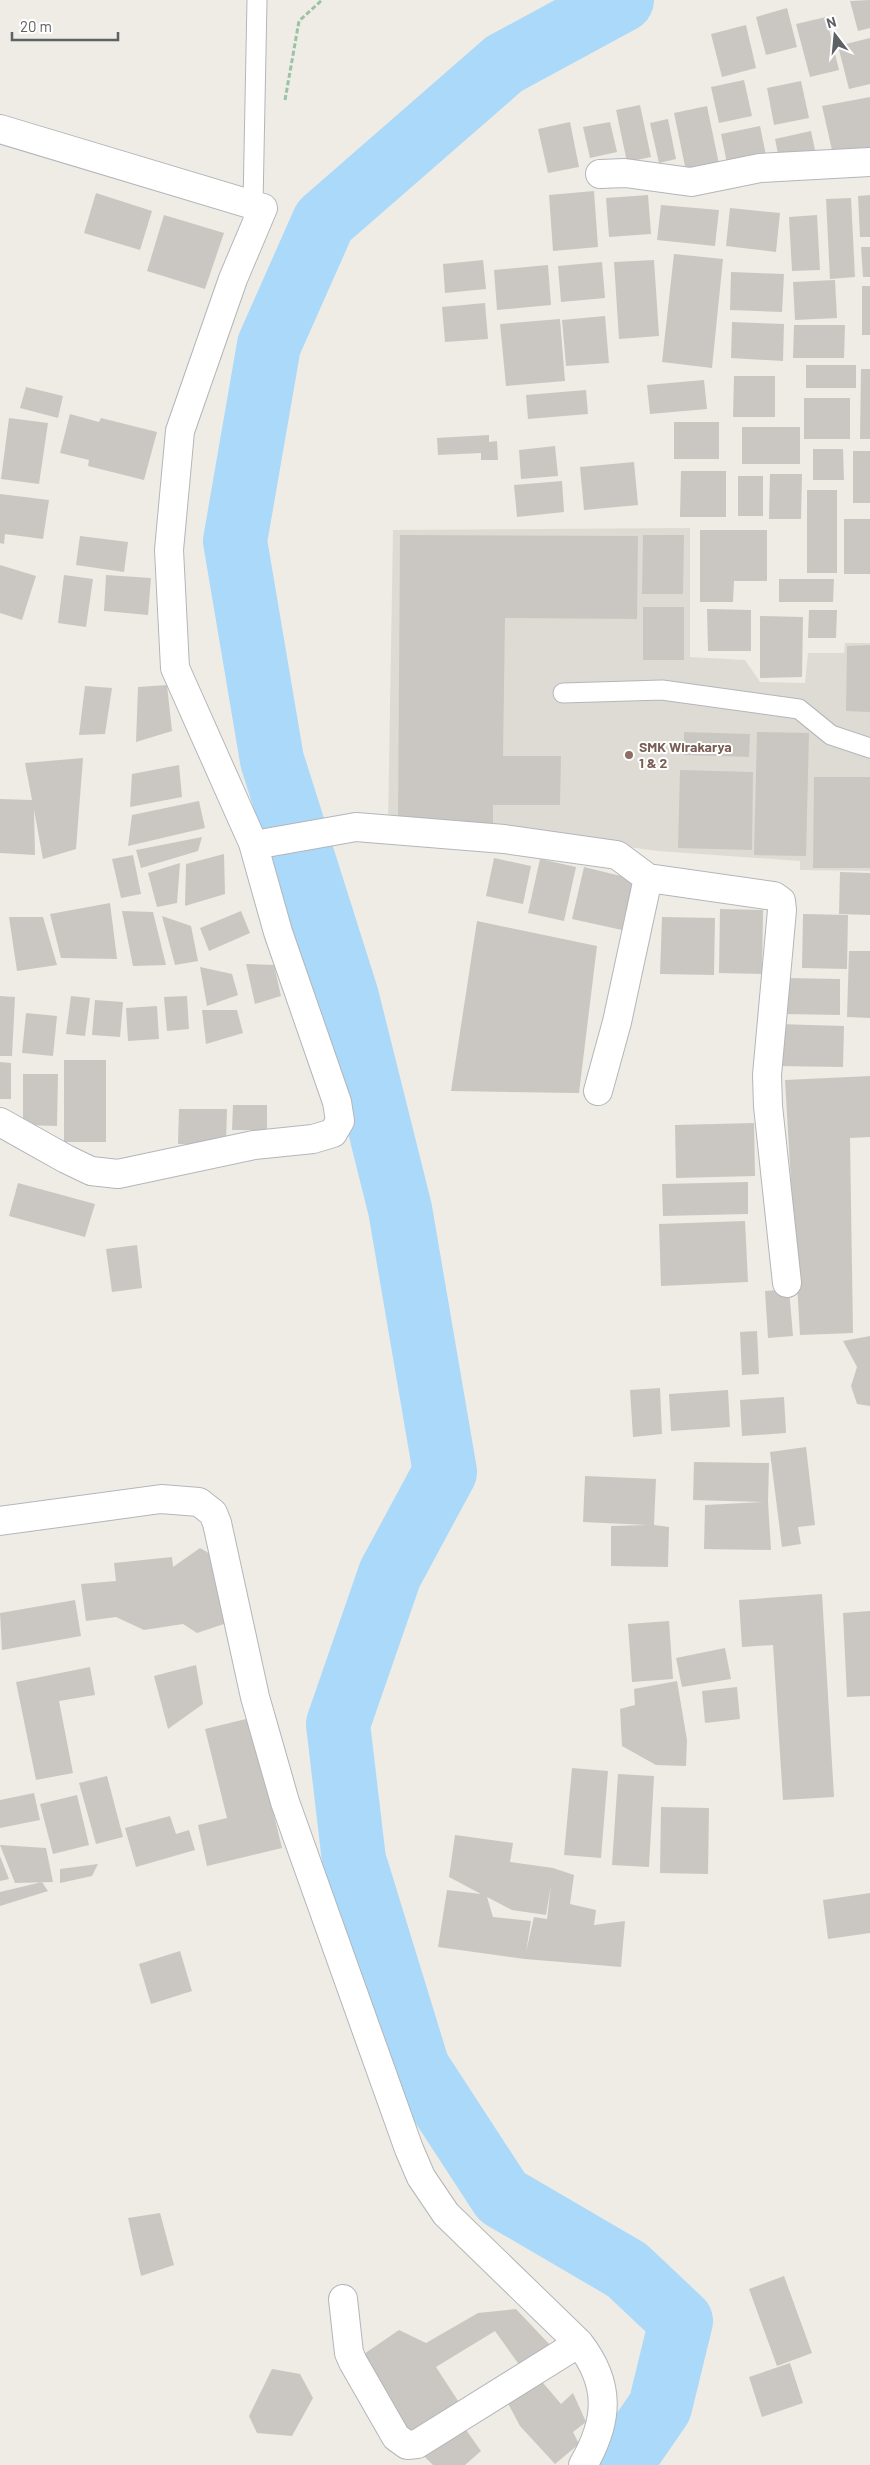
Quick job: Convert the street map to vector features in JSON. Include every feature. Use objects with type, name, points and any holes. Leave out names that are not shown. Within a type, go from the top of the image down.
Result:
[{"type":"street","points":[[0,130],[263,208],[232,279],[180,431],[169,550],[175,668],[257,844],[278,932],[337,1102],[340,1121],[333,1133],[313,1139],[254,1145],[118,1174],[92,1171],[66,1159],[0,1122]]},
{"type":"street","points":[[600,174],[624,173],[692,182],[760,168],[870,162]]},
{"type":"street","points":[[257,844],[356,828],[504,839],[617,855],[648,878],[774,896],[781,902],[782,910],[767,1075],[768,1106],[787,1283]]},
{"type":"street","points":[[598,1091],[617,1022],[648,878]]},
{"type":"street","points":[[0,1521],[161,1499],[199,1502],[213,1513],[255,1697],[285,1802],[421,2177],[446,2214],[578,2344],[591,2359],[599,2374],[602,2394],[602,2416],[597,2438],[583,2465]]},
{"type":"street","points":[[343,2299],[349,2353],[396,2437],[406,2445],[417,2444],[578,2344]]},
{"type":"lane","points":[[253,204],[257,0]]},
{"type":"lane","points":[[563,693],[662,690],[799,709],[831,735],[870,748]]},
{"type":"path","points":[[284,105],[299,21],[322,0]]},
{"type":"shaded area","name":"SMK Wirakarya 1 & 2","points":[[690,528],[690,657],[745,660],[760,682],[805,683],[808,653],[844,653],[845,643],[870,643],[870,871],[800,870],[800,861],[658,851],[508,831],[388,826],[393,530]]},
{"type":"building","points":[[870,0],[870,28],[858,31],[850,1]]},
{"type":"building","points":[[787,8],[797,47],[766,55],[756,17]]},
{"type":"building","points":[[826,17],[839,70],[810,77],[796,24]]},
{"type":"building","points":[[746,25],[756,68],[722,77],[711,34]]},
{"type":"building","points":[[870,38],[870,84],[849,89],[838,46]]},
{"type":"building","points":[[744,80],[752,116],[719,123],[711,87]]},
{"type":"building","points":[[801,81],[809,118],[774,125],[767,88]]},
{"type":"building","points":[[870,97],[870,151],[834,159],[822,106]]},
{"type":"building","points":[[640,105],[651,157],[627,162],[616,110]]},
{"type":"building","points":[[707,106],[719,164],[686,171],[674,113]]},
{"type":"building","points":[[668,119],[676,159],[659,163],[650,123]]},
{"type":"building","points":[[570,122],[579,167],[548,173],[538,129]]},
{"type":"building","points":[[610,122],[617,152],[590,158],[583,127]]},
{"type":"building","points":[[760,126],[767,160],[728,168],[721,134]]},
{"type":"building","points":[[811,131],[816,155],[780,163],[775,139]]},
{"type":"building","points":[[594,191],[598,247],[553,251],[549,195]]},
{"type":"building","points":[[96,193],[152,211],[140,250],[84,233]]},
{"type":"building","points":[[648,195],[651,234],[609,237],[606,198]]},
{"type":"building","points":[[870,195],[870,237],[860,237],[858,196]]},
{"type":"building","points":[[851,198],[855,277],[830,279],[826,199]]},
{"type":"building","points":[[661,205],[719,210],[715,246],[657,240]]},
{"type":"building","points":[[730,208],[780,213],[776,252],[726,246]]},
{"type":"building","points":[[164,215],[224,233],[205,289],[147,271]]},
{"type":"building","points":[[817,215],[820,270],[792,271],[789,217]]},
{"type":"building","points":[[861,247],[870,247],[870,277],[863,277]]},
{"type":"building","points":[[674,254],[723,259],[712,368],[662,362]]},
{"type":"building","points":[[483,260],[486,289],[445,293],[443,264]]},
{"type":"building","points":[[654,260],[659,336],[619,339],[614,262]]},
{"type":"building","points":[[602,262],[605,298],[561,302],[558,266]]},
{"type":"building","points":[[548,265],[551,305],[497,310],[494,270]]},
{"type":"building","points":[[731,272],[784,274],[782,312],[730,310]]},
{"type":"building","points":[[835,280],[837,318],[795,320],[793,282]]},
{"type":"building","points":[[862,286],[870,286],[870,335],[862,335]]},
{"type":"building","points":[[485,303],[488,339],[445,342],[442,307]]},
{"type":"building","points":[[605,316],[609,363],[566,366],[562,320]]},
{"type":"building","points":[[560,319],[565,381],[506,386],[500,324]]},
{"type":"building","points":[[732,322],[784,324],[783,361],[731,358]]},
{"type":"building","points":[[794,325],[845,325],[844,358],[793,358]]},
{"type":"building","points":[[806,365],[856,365],[856,388],[806,388]]},
{"type":"building","points":[[861,369],[870,369],[870,439],[860,439]]},
{"type":"building","points":[[734,376],[775,376],[775,417],[733,417]]},
{"type":"building","points":[[704,380],[707,409],[650,414],[647,385]]},
{"type":"building","points":[[26,387],[63,396],[58,418],[20,408]]},
{"type":"building","points":[[586,390],[588,414],[528,419],[526,395]]},
{"type":"building","points":[[804,398],[850,398],[850,439],[804,439]]},
{"type":"building","points":[[70,414],[99,422],[101,418],[157,432],[144,480],[88,466],[89,460],[60,453]]},
{"type":"building","points":[[9,418],[48,423],[39,484],[1,479]]},
{"type":"building","points":[[674,422],[719,422],[719,459],[674,459]]},
{"type":"building","points":[[742,427],[800,427],[800,464],[742,464]]},
{"type":"building","points":[[489,435],[489,442],[497,441],[498,460],[481,460],[481,453],[438,455],[437,438]]},
{"type":"building","points":[[555,446],[558,476],[521,479],[519,450]]},
{"type":"building","points":[[813,449],[843,449],[844,480],[813,480]]},
{"type":"building","points":[[853,451],[870,451],[870,503],[853,503]]},
{"type":"building","points":[[634,462],[638,505],[584,510],[580,467]]},
{"type":"building","points":[[681,471],[726,471],[726,517],[680,517]]},
{"type":"building","points":[[770,474],[802,474],[801,519],[769,519]]},
{"type":"building","points":[[738,476],[763,476],[763,516],[738,516]]},
{"type":"building","points":[[562,481],[564,512],[517,517],[514,485]]},
{"type":"building","points":[[807,490],[837,490],[837,573],[807,573]]},
{"type":"building","points":[[0,494],[49,500],[43,539],[5,534],[4,544],[0,543]]},
{"type":"building","points":[[844,519],[870,519],[870,574],[844,574]]},
{"type":"building","points":[[700,530],[767,530],[767,581],[734,581],[733,602],[700,602]]},
{"type":"building","points":[[400,535],[638,536],[637,619],[505,618],[503,756],[561,756],[560,805],[493,805],[493,823],[398,823]]},
{"type":"building","points":[[643,535],[684,535],[683,594],[642,594]]},
{"type":"building","points":[[80,536],[128,542],[124,572],[76,565]]},
{"type":"building","points":[[0,565],[36,576],[22,620],[0,613]]},
{"type":"building","points":[[64,575],[93,579],[86,627],[58,623]]},
{"type":"building","points":[[106,575],[151,578],[148,615],[104,611]]},
{"type":"building","points":[[779,579],[834,579],[833,602],[779,602]]},
{"type":"building","points":[[643,607],[684,607],[684,660],[643,660]]},
{"type":"building","points":[[707,609],[751,610],[751,651],[708,651]]},
{"type":"building","points":[[809,610],[837,610],[836,638],[808,638]]},
{"type":"building","points":[[760,616],[803,617],[802,677],[760,678]]},
{"type":"building","points":[[870,645],[870,712],[846,711],[847,646]]},
{"type":"building","points":[[167,685],[172,731],[136,742],[138,687]]},
{"type":"building","points":[[85,686],[112,688],[105,734],[79,735]]},
{"type":"building","points":[[684,732],[750,734],[749,757],[684,755]]},
{"type":"building","points":[[757,732],[809,733],[806,856],[754,855]]},
{"type":"building","points":[[83,758],[76,849],[43,859],[34,810],[35,855],[0,853],[0,799],[32,800],[25,763]]},
{"type":"building","points":[[179,765],[182,797],[130,807],[132,774]]},
{"type":"building","points":[[680,770],[753,772],[752,850],[678,848]]},
{"type":"building","points":[[814,777],[870,777],[870,868],[813,868]]},
{"type":"building","points":[[199,801],[205,828],[128,846],[132,815]]},
{"type":"building","points":[[202,837],[198,851],[141,868],[136,850]]},
{"type":"building","points":[[224,854],[225,894],[185,906],[186,864]]},
{"type":"building","points":[[133,855],[141,894],[121,898],[112,859]]},
{"type":"building","points":[[494,858],[531,866],[523,904],[486,896]]},
{"type":"building","points":[[540,859],[576,867],[564,921],[528,913]]},
{"type":"building","points":[[180,863],[177,903],[157,907],[148,873]]},
{"type":"building","points":[[584,867],[633,879],[622,930],[572,919]]},
{"type":"building","points":[[840,872],[870,873],[870,915],[839,914]]},
{"type":"building","points":[[110,903],[117,959],[61,958],[50,914]]},
{"type":"building","points":[[720,909],[763,910],[762,974],[719,973]]},
{"type":"building","points":[[122,911],[153,912],[166,965],[133,966]]},
{"type":"building","points":[[241,911],[250,933],[209,951],[200,928]]},
{"type":"building","points":[[803,914],[848,915],[847,969],[802,968]]},
{"type":"building","points":[[162,916],[191,926],[198,961],[175,965]]},
{"type":"building","points":[[9,917],[43,917],[57,965],[17,971]]},
{"type":"building","points":[[662,917],[715,918],[714,975],[660,974]]},
{"type":"building","points":[[477,921],[597,946],[579,1093],[451,1091]]},
{"type":"building","points":[[849,951],[870,951],[870,1018],[847,1017]]},
{"type":"building","points":[[246,964],[274,965],[281,996],[255,1004]]},
{"type":"building","points":[[200,967],[232,974],[238,995],[207,1006]]},
{"type":"building","points":[[784,978],[840,979],[840,1015],[783,1014]]},
{"type":"building","points":[[0,996],[15,997],[12,1056],[0,1056]]},
{"type":"building","points":[[71,996],[90,998],[85,1036],[66,1034]]},
{"type":"building","points":[[187,996],[189,1029],[167,1031],[164,997]]},
{"type":"building","points":[[95,1000],[123,1002],[120,1037],[92,1035]]},
{"type":"building","points":[[157,1006],[159,1039],[128,1041],[126,1008]]},
{"type":"building","points":[[202,1010],[237,1010],[243,1033],[206,1044]]},
{"type":"building","points":[[26,1013],[57,1016],[53,1056],[22,1053]]},
{"type":"building","points":[[778,1024],[844,1026],[843,1067],[777,1066]]},
{"type":"building","points":[[64,1060],[106,1060],[106,1142],[64,1142]]},
{"type":"building","points":[[0,1062],[11,1063],[11,1099],[0,1099]]},
{"type":"building","points":[[23,1074],[58,1074],[57,1126],[23,1125]]},
{"type":"building","points":[[870,1076],[870,1137],[850,1138],[853,1333],[800,1335],[785,1080]]},
{"type":"building","points":[[233,1105],[267,1105],[267,1130],[232,1130]]},
{"type":"building","points":[[179,1109],[227,1109],[226,1145],[178,1144]]},
{"type":"building","points":[[754,1123],[755,1176],[676,1178],[675,1125]]},
{"type":"building","points":[[748,1182],[748,1214],[663,1216],[662,1184]]},
{"type":"building","points":[[18,1183],[95,1204],[85,1237],[9,1216]]},
{"type":"building","points":[[745,1221],[748,1282],[661,1286],[659,1224]]},
{"type":"building","points":[[137,1245],[142,1288],[112,1292],[106,1249]]},
{"type":"building","points":[[789,1289],[793,1336],[768,1338],[765,1291]]},
{"type":"building","points":[[757,1331],[759,1374],[742,1375],[740,1332]]},
{"type":"building","points":[[870,1336],[870,1406],[857,1404],[851,1386],[857,1367],[843,1341]]},
{"type":"building","points":[[660,1388],[662,1434],[633,1437],[630,1390]]},
{"type":"building","points":[[728,1390],[730,1427],[671,1431],[669,1394]]},
{"type":"building","points":[[784,1397],[786,1433],[742,1436],[740,1400]]},
{"type":"building","points":[[806,1447],[815,1525],[798,1527],[801,1544],[782,1547],[770,1452]]},
{"type":"building","points":[[694,1462],[769,1463],[768,1502],[771,1550],[704,1549],[705,1505],[763,1502],[693,1500]]},
{"type":"building","points":[[585,1476],[656,1479],[654,1525],[669,1527],[668,1567],[611,1566],[611,1526],[647,1525],[583,1522]]},
{"type":"building","points":[[200,1548],[217,1558],[227,1608],[224,1624],[197,1633],[183,1624],[144,1630],[116,1617],[86,1621],[81,1584],[116,1581],[114,1563],[172,1557],[173,1567]]},
{"type":"building","points":[[822,1594],[834,1797],[783,1800],[773,1645],[742,1647],[739,1600]]},
{"type":"building","points":[[75,1600],[81,1636],[2,1650],[0,1613]]},
{"type":"building","points":[[870,1611],[870,1696],[847,1697],[843,1613]]},
{"type":"building","points":[[669,1621],[673,1679],[632,1682],[628,1624]]},
{"type":"building","points":[[725,1648],[731,1679],[682,1687],[676,1658]]},
{"type":"building","points":[[196,1665],[203,1704],[168,1729],[154,1676]]},
{"type":"building","points":[[90,1667],[95,1695],[59,1701],[73,1773],[36,1780],[16,1682]]},
{"type":"building","points":[[677,1681],[687,1740],[686,1766],[656,1765],[622,1746],[620,1709],[635,1705],[634,1689]]},
{"type":"building","points":[[737,1687],[740,1719],[705,1723],[702,1691]]},
{"type":"building","points":[[250,1718],[282,1848],[207,1866],[198,1825],[227,1818],[205,1729]]},
{"type":"building","points":[[572,1768],[608,1771],[601,1858],[564,1855]]},
{"type":"building","points":[[618,1774],[654,1776],[649,1867],[612,1865]]},
{"type":"building","points":[[107,1776],[123,1837],[96,1844],[79,1783]]},
{"type":"building","points":[[34,1793],[40,1820],[0,1828],[0,1800]]},
{"type":"building","points":[[77,1795],[89,1845],[53,1854],[40,1804]]},
{"type":"building","points":[[661,1807],[709,1808],[708,1874],[660,1873]]},
{"type":"building","points":[[170,1816],[176,1834],[189,1830],[195,1850],[136,1867],[125,1828]]},
{"type":"building","points":[[455,1835],[513,1843],[510,1862],[553,1868],[574,1875],[570,1904],[596,1910],[594,1925],[625,1921],[621,1967],[525,1959],[438,1947],[447,1890],[481,1894],[449,1877]],"holes":[[[551,1885],[547,1919],[534,1917],[526,1952],[531,1921],[493,1917],[487,1897],[512,1910],[546,1915]]]},
{"type":"building","points":[[0,1845],[46,1848],[53,1882],[15,1883]]},
{"type":"building","points":[[0,1856],[9,1879],[0,1881]]},
{"type":"building","points":[[98,1864],[92,1876],[60,1883],[60,1869]]},
{"type":"building","points":[[42,1882],[48,1891],[0,1906],[0,1892]]},
{"type":"building","points":[[870,1893],[870,1933],[828,1939],[823,1900]]},
{"type":"building","points":[[180,1951],[192,1991],[151,2004],[139,1964]]},
{"type":"building","points":[[160,2213],[174,2265],[141,2276],[128,2218]]},
{"type":"building","points":[[784,2276],[812,2353],[777,2366],[749,2289]]},
{"type":"building","points":[[516,2309],[551,2346],[520,2366],[495,2331],[436,2367],[462,2407],[409,2434],[361,2356],[399,2330],[426,2343],[478,2313]]},
{"type":"building","points":[[790,2363],[803,2403],[762,2417],[749,2377]]},
{"type":"building","points":[[272,2369],[300,2374],[313,2398],[292,2436],[257,2433],[249,2416]]},
{"type":"building","points":[[538,2377],[561,2404],[573,2393],[586,2422],[573,2432],[579,2444],[555,2464],[520,2426],[504,2396]]},
{"type":"building","points":[[464,2427],[481,2451],[465,2465],[433,2465],[423,2455]]},
{"type":"waterway","points":[[620,2465],[660,2407],[681,2321],[627,2270],[502,2197],[418,2068],[354,1860],[338,1724],[390,1574],[445,1472],[400,1209],[347,997],[272,760],[235,541],[269,345],[324,221],[504,64],[622,0]]},
{"type":"place","name":"SMK Wirakarya 1 & 2","points":[[629,755]]}]
